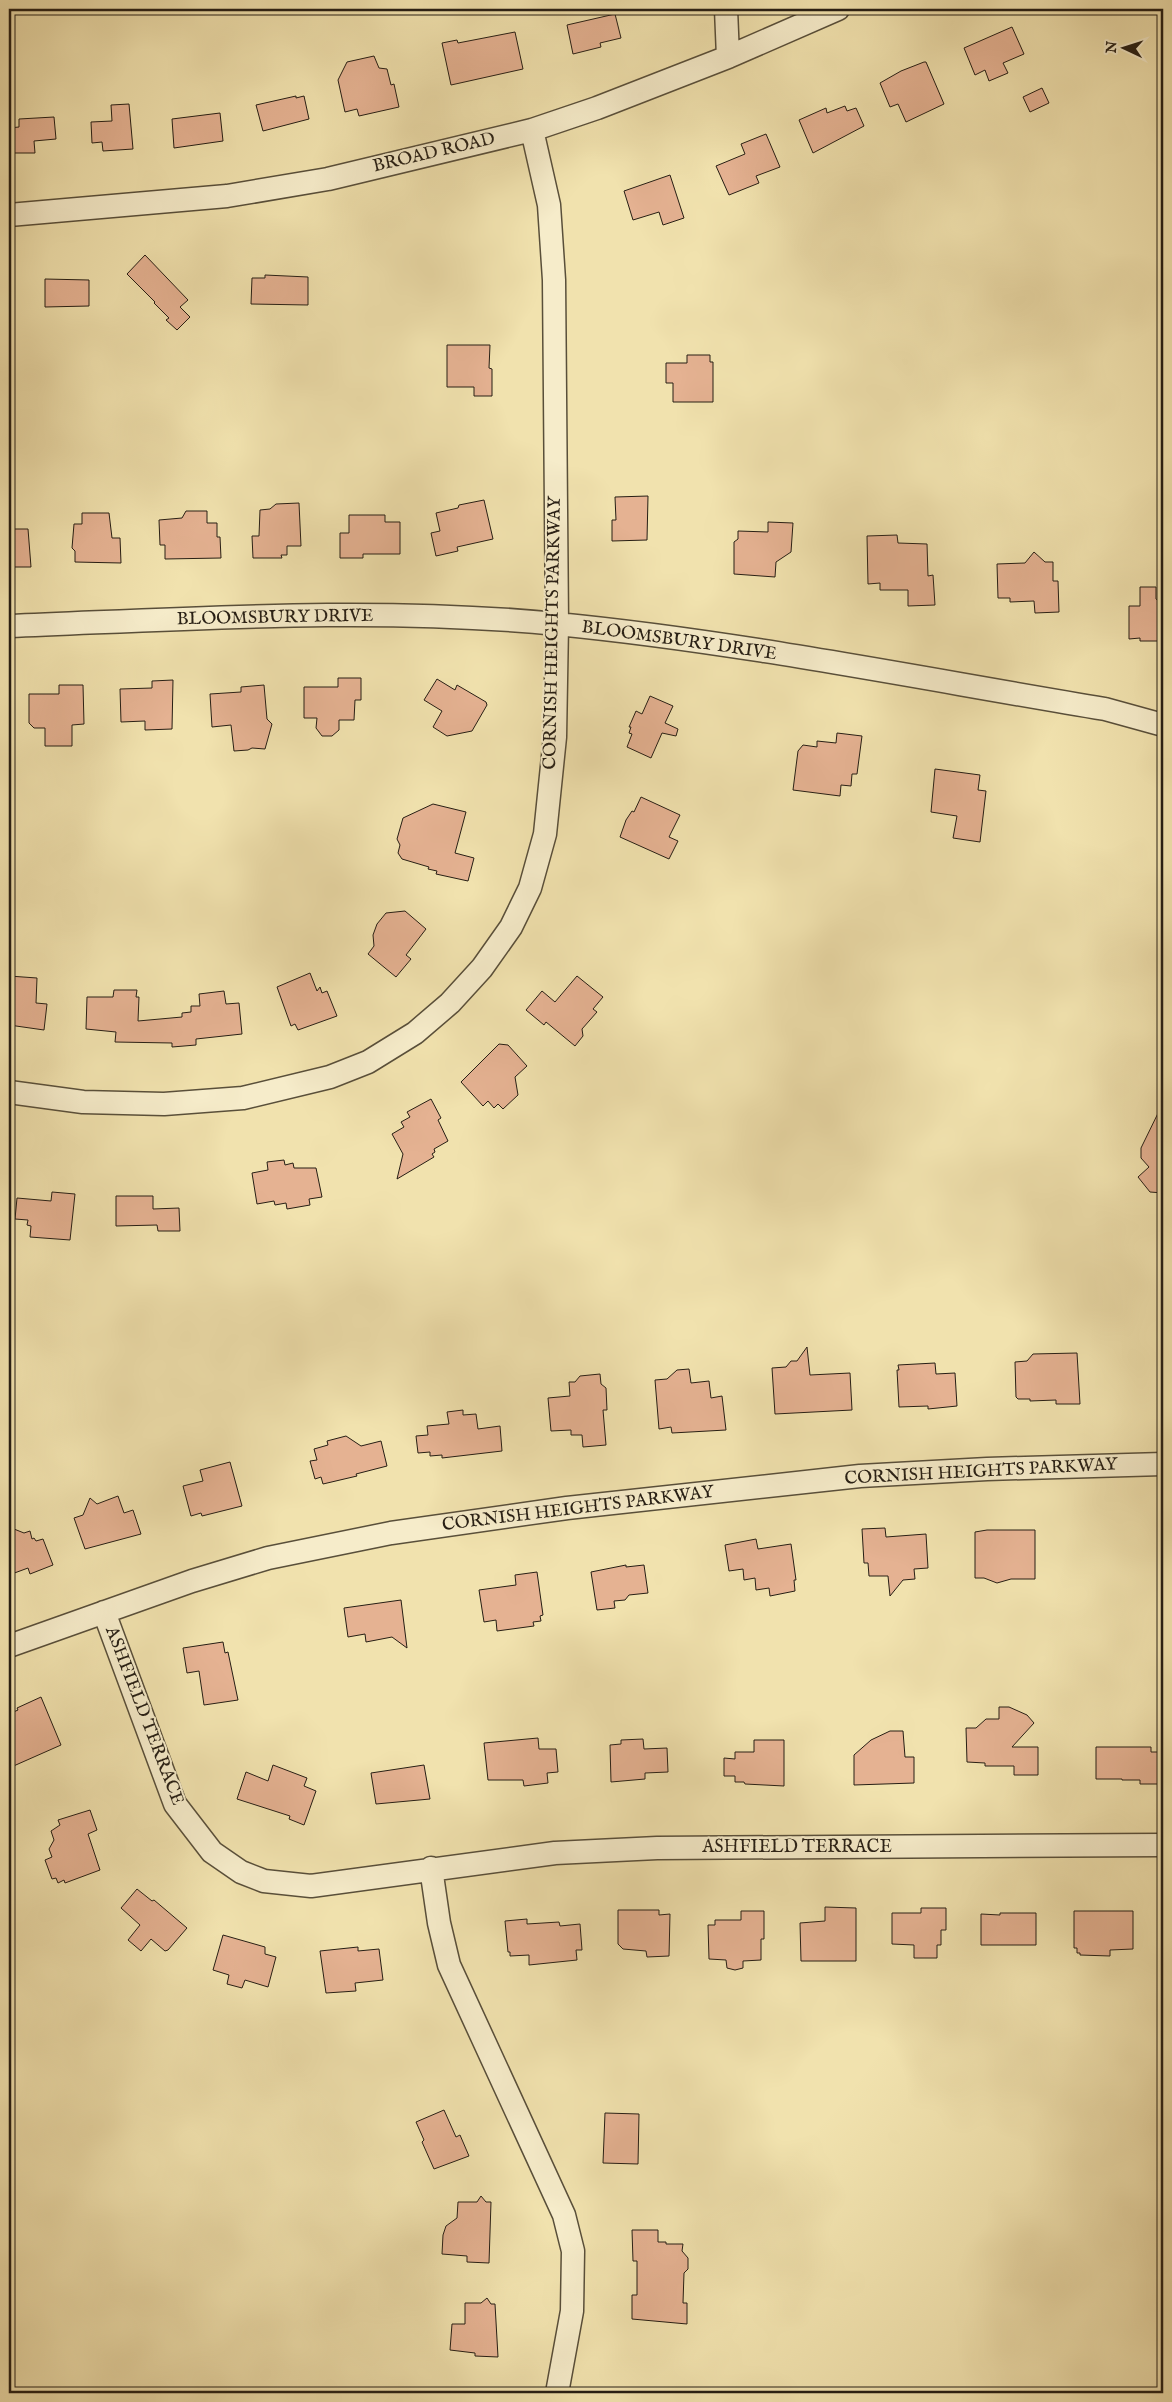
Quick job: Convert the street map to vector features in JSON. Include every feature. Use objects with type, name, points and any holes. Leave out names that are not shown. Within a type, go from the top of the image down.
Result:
[{"type":"street","points":[[726,9],[728,57]]},
{"type":"street","name":"BROAD ROAD","points":[[9,214],[227,196],[328,179],[532,130],[597,108],[728,57],[838,9]]},
{"type":"street","name":"CORNISH HEIGHTS PARKWAY","points":[[9,1092],[82,1102],[164,1104],[244,1098],[330,1077],[368,1062],[415,1033],[450,1003],[482,968],[511,928],[530,888],[545,834],[555,737],[557,624],[554,280],[549,205],[532,130]]},
{"type":"street","name":"BLOOMSBURY DRIVE","points":[[9,626],[309,615],[453,618],[557,624],[738,648],[1105,710],[1163,726]]},
{"type":"street","name":"CORNISH HEIGHTS PARKWAY","points":[[9,1646],[192,1581],[268,1558],[391,1533],[567,1508],[860,1476],[987,1469],[1163,1464]]},
{"type":"street","name":"ASHFIELD TERRACE","points":[[104,1612],[175,1804],[212,1852],[240,1872],[264,1881],[311,1886],[431,1868],[554,1853],[657,1848],[1163,1845]]},
{"type":"street","points":[[431,1868],[438,1923],[449,1965],[564,2215],[573,2251],[572,2311],[557,2393]]},
{"type":"building","points":[[615,14],[621,38],[600,43],[601,47],[573,54],[567,25]]},
{"type":"building","points":[[1012,27],[1024,54],[1003,63],[1008,73],[989,81],[985,70],[975,75],[964,48]]},
{"type":"building","points":[[515,32],[523,69],[451,85],[442,43],[457,40],[458,43]]},
{"type":"building","points":[[374,56],[379,68],[387,69],[391,85],[394,84],[399,107],[359,116],[357,109],[345,112],[338,80],[347,62]]},
{"type":"building","points":[[926,62],[944,104],[906,122],[898,104],[890,107],[880,83],[901,71]]},
{"type":"building","points":[[1042,88],[1049,103],[1030,112],[1023,97]]},
{"type":"building","points":[[296,96],[296,98],[304,96],[309,119],[263,131],[256,105]]},
{"type":"building","points":[[129,104],[133,149],[103,151],[102,142],[92,143],[91,122],[112,121],[111,105]]},
{"type":"building","points":[[845,106],[847,111],[856,108],[864,126],[813,153],[799,120],[826,108],[827,113]]},
{"type":"building","points":[[220,113],[223,141],[174,148],[172,119]]},
{"type":"building","points":[[54,117],[56,139],[34,141],[35,153],[9,153],[9,128],[19,127],[19,119]]},
{"type":"building","points":[[766,134],[780,167],[756,176],[759,183],[729,195],[716,166],[745,154],[741,144]]},
{"type":"building","points":[[670,175],[684,218],[663,225],[659,212],[633,220],[624,191]]},
{"type":"building","points":[[145,255],[188,300],[180,307],[190,317],[177,330],[166,320],[169,318],[155,302],[127,274]]},
{"type":"building","points":[[265,275],[308,277],[308,305],[251,304],[252,278],[265,278]]},
{"type":"building","points":[[45,279],[89,280],[89,306],[45,307]]},
{"type":"building","points":[[447,345],[490,345],[489,368],[492,369],[492,396],[474,396],[474,387],[447,387]]},
{"type":"building","points":[[687,355],[710,355],[710,362],[713,362],[713,402],[673,402],[673,383],[666,383],[666,363],[687,363]]},
{"type":"building","points":[[648,496],[647,540],[612,541],[612,520],[616,520],[615,497]]},
{"type":"building","points":[[484,500],[493,539],[457,547],[458,551],[436,556],[431,533],[440,531],[436,513],[458,508],[459,505]]},
{"type":"building","points":[[299,503],[301,546],[287,546],[287,555],[281,555],[282,558],[253,558],[252,536],[259,536],[260,510],[270,509],[276,504]]},
{"type":"building","points":[[186,511],[207,511],[207,523],[217,523],[217,537],[220,537],[221,558],[165,559],[165,545],[160,545],[159,520],[182,518]]},
{"type":"building","points":[[82,513],[109,513],[112,538],[120,538],[121,563],[75,562],[75,551],[72,548],[74,524],[82,524]]},
{"type":"building","points":[[349,515],[385,515],[385,522],[400,522],[400,554],[363,554],[363,558],[340,558],[340,533],[349,533]]},
{"type":"building","points":[[768,522],[793,523],[791,552],[776,562],[775,577],[734,574],[734,542],[738,539],[738,531],[768,532]]},
{"type":"building","points":[[9,529],[28,529],[31,567],[10,567]]},
{"type":"building","points":[[897,535],[898,543],[927,544],[928,576],[933,575],[935,605],[908,606],[908,590],[880,590],[880,583],[868,584],[867,536]]},
{"type":"building","points":[[1034,552],[1045,562],[1053,562],[1053,581],[1058,581],[1059,612],[1035,613],[1034,601],[1010,602],[1010,598],[998,598],[997,564],[1025,563]]},
{"type":"building","points":[[1140,587],[1156,587],[1156,599],[1163,604],[1163,641],[1140,641],[1140,638],[1129,639],[1129,606],[1140,606]]},
{"type":"building","points":[[338,678],[361,678],[361,700],[355,700],[354,720],[339,720],[339,730],[332,736],[322,736],[316,728],[317,718],[304,718],[304,687],[338,687]]},
{"type":"building","points":[[437,679],[455,690],[457,685],[486,702],[487,705],[472,731],[447,736],[433,727],[442,711],[424,700]]},
{"type":"building","points":[[173,680],[172,729],[145,730],[145,721],[121,722],[120,689],[152,688],[152,681]]},
{"type":"building","points":[[59,685],[83,685],[84,724],[72,725],[72,746],[45,746],[45,728],[34,728],[29,723],[29,694],[59,694]]},
{"type":"building","points":[[264,685],[267,719],[272,724],[265,749],[252,748],[234,751],[231,725],[212,727],[210,694],[241,692],[241,687]]},
{"type":"building","points":[[650,696],[673,706],[665,723],[678,729],[676,736],[662,733],[651,758],[627,747],[632,734],[629,733],[631,727],[629,727],[636,711],[642,714]]},
{"type":"building","points":[[837,733],[862,736],[857,774],[852,774],[851,786],[841,785],[840,796],[793,790],[798,751],[803,745],[817,747],[817,741],[836,743]]},
{"type":"building","points":[[935,769],[980,775],[978,790],[986,791],[980,842],[953,838],[957,816],[931,812]]},
{"type":"building","points":[[641,797],[680,815],[669,837],[678,841],[669,859],[620,837],[626,820],[632,811],[634,812]]},
{"type":"building","points":[[433,804],[466,812],[455,853],[474,858],[468,881],[436,874],[437,871],[428,869],[429,867],[402,859],[398,853],[400,845],[397,839],[403,818]]},
{"type":"building","points":[[405,911],[426,929],[406,955],[411,959],[396,977],[368,954],[374,946],[373,935],[377,924],[386,913]]},
{"type":"building","points":[[310,973],[317,991],[320,987],[322,993],[327,991],[337,1016],[298,1030],[295,1024],[291,1026],[277,987]]},
{"type":"building","points":[[9,976],[37,978],[36,1003],[47,1004],[44,1030],[9,1025]]},
{"type":"building","points":[[577,976],[603,997],[593,1009],[597,1012],[582,1029],[583,1036],[575,1046],[546,1022],[544,1025],[526,1010],[542,991],[555,1002]]},
{"type":"building","points":[[114,990],[137,990],[136,997],[139,997],[138,1021],[182,1017],[182,1013],[191,1012],[191,1006],[200,1006],[199,994],[224,991],[226,1004],[239,1003],[242,1034],[196,1039],[196,1045],[172,1047],[172,1043],[115,1042],[116,1032],[86,1029],[87,997],[113,997]]},
{"type":"building","points":[[499,1044],[508,1045],[527,1066],[515,1077],[518,1095],[503,1109],[498,1104],[494,1108],[488,1101],[483,1106],[461,1082]]},
{"type":"building","points":[[431,1099],[441,1118],[438,1120],[448,1141],[434,1149],[435,1152],[432,1154],[434,1157],[397,1179],[403,1154],[392,1134],[404,1127],[401,1122],[410,1117],[407,1112]]},
{"type":"building","points":[[1163,1103],[1163,1193],[1150,1192],[1138,1177],[1149,1167],[1141,1158],[1141,1148]]},
{"type":"building","points":[[284,1160],[285,1165],[293,1163],[294,1168],[316,1168],[322,1197],[309,1199],[310,1205],[287,1209],[286,1203],[275,1205],[274,1201],[257,1204],[252,1173],[268,1170],[267,1162]]},
{"type":"building","points":[[52,1192],[75,1194],[70,1240],[30,1237],[31,1226],[27,1225],[28,1220],[15,1219],[17,1198],[51,1201]]},
{"type":"building","points":[[116,1196],[153,1196],[153,1209],[179,1208],[180,1231],[158,1231],[157,1225],[116,1226]]},
{"type":"building","points":[[807,1347],[810,1375],[850,1373],[852,1410],[775,1414],[772,1368],[786,1367],[791,1361],[797,1361]]},
{"type":"building","points":[[1077,1353],[1080,1404],[1056,1404],[1056,1400],[1030,1401],[1030,1399],[1018,1399],[1016,1397],[1015,1362],[1027,1361],[1033,1354]]},
{"type":"building","points":[[935,1363],[936,1374],[955,1373],[957,1406],[928,1409],[928,1406],[899,1407],[898,1365]]},
{"type":"building","points":[[689,1369],[691,1383],[709,1381],[711,1398],[722,1396],[726,1430],[672,1433],[671,1427],[659,1429],[655,1380],[667,1379],[677,1370]]},
{"type":"building","points":[[600,1374],[601,1384],[606,1388],[607,1410],[603,1410],[606,1445],[583,1447],[582,1435],[571,1435],[571,1430],[551,1431],[548,1398],[570,1396],[569,1382],[575,1382],[580,1376]]},
{"type":"building","points":[[463,1410],[463,1415],[476,1414],[478,1429],[500,1426],[502,1451],[442,1458],[442,1455],[430,1456],[430,1452],[418,1453],[416,1436],[428,1435],[427,1426],[449,1424],[447,1412]]},
{"type":"building","points":[[346,1436],[361,1446],[381,1441],[387,1466],[356,1474],[357,1476],[323,1484],[321,1477],[315,1479],[310,1461],[317,1460],[314,1449],[328,1445],[327,1441]]},
{"type":"building","points":[[230,1462],[242,1506],[202,1516],[201,1513],[191,1516],[183,1486],[203,1481],[200,1470]]},
{"type":"building","points":[[118,1496],[124,1513],[133,1510],[141,1534],[85,1549],[74,1518],[83,1515],[90,1498],[97,1504]]},
{"type":"building","points":[[9,1527],[24,1533],[30,1531],[32,1539],[34,1538],[36,1541],[43,1539],[53,1565],[30,1574],[28,1568],[9,1575]]},
{"type":"building","points":[[885,1528],[886,1537],[926,1534],[928,1568],[914,1569],[915,1579],[903,1580],[890,1596],[888,1576],[869,1576],[868,1563],[864,1563],[862,1529]]},
{"type":"building","points":[[987,1530],[1035,1530],[1035,1579],[1011,1579],[997,1583],[984,1578],[975,1578],[975,1532]]},
{"type":"building","points":[[756,1539],[758,1549],[791,1544],[796,1580],[794,1580],[795,1591],[770,1596],[769,1588],[756,1590],[755,1578],[744,1580],[743,1569],[729,1571],[725,1545]]},
{"type":"building","points":[[626,1565],[626,1567],[644,1565],[648,1593],[629,1595],[625,1600],[614,1601],[615,1608],[597,1610],[591,1572]]},
{"type":"building","points":[[537,1572],[543,1615],[540,1616],[541,1621],[533,1622],[534,1626],[497,1631],[496,1620],[484,1622],[479,1590],[516,1585],[515,1575]]},
{"type":"building","points":[[401,1600],[407,1648],[392,1637],[366,1642],[365,1634],[348,1637],[344,1608]]},
{"type":"building","points":[[223,1642],[225,1653],[228,1652],[238,1700],[204,1705],[199,1671],[187,1673],[183,1648]]},
{"type":"building","points":[[41,1697],[61,1745],[9,1768],[9,1714],[18,1710],[17,1708]]},
{"type":"building","points":[[999,1707],[1009,1707],[1027,1715],[1034,1723],[1012,1747],[1038,1747],[1038,1775],[1014,1775],[1014,1766],[985,1766],[985,1763],[967,1762],[966,1728],[976,1728],[986,1719],[999,1719]]},
{"type":"building","points":[[890,1731],[903,1731],[905,1757],[914,1757],[914,1783],[854,1785],[854,1755],[871,1740]]},
{"type":"building","points":[[538,1738],[539,1749],[556,1749],[558,1772],[547,1773],[548,1783],[524,1786],[523,1780],[488,1780],[484,1743]]},
{"type":"building","points":[[643,1739],[644,1749],[667,1748],[668,1772],[645,1773],[645,1779],[611,1782],[610,1745],[621,1744],[621,1740]]},
{"type":"building","points":[[754,1740],[784,1740],[784,1786],[745,1784],[744,1782],[735,1782],[735,1776],[724,1776],[724,1758],[735,1759],[735,1752],[754,1752]]},
{"type":"building","points":[[1096,1747],[1151,1747],[1151,1752],[1163,1752],[1163,1784],[1140,1784],[1140,1780],[1096,1779]]},
{"type":"building","points":[[273,1765],[307,1778],[304,1786],[316,1791],[304,1825],[289,1819],[290,1816],[237,1799],[246,1772],[268,1781]]},
{"type":"building","points":[[424,1765],[430,1799],[376,1804],[371,1773]]},
{"type":"building","points":[[90,1810],[97,1830],[88,1834],[100,1870],[65,1883],[64,1880],[58,1883],[56,1878],[52,1879],[45,1860],[52,1857],[49,1849],[54,1840],[51,1831],[60,1825],[58,1820]]},
{"type":"building","points":[[137,1889],[152,1901],[154,1900],[187,1928],[168,1950],[165,1951],[151,1939],[141,1951],[128,1940],[140,1925],[121,1908]]},
{"type":"building","points":[[825,1907],[856,1908],[856,1961],[801,1961],[800,1923],[825,1921]]},
{"type":"building","points":[[921,1908],[946,1908],[946,1930],[941,1930],[941,1945],[937,1945],[937,1958],[914,1958],[914,1945],[892,1944],[892,1913],[921,1913]]},
{"type":"building","points":[[618,1910],[659,1910],[659,1915],[670,1914],[669,1956],[647,1957],[646,1951],[623,1949],[618,1944]]},
{"type":"building","points":[[741,1911],[764,1911],[764,1939],[761,1939],[761,1960],[743,1961],[743,1968],[735,1970],[727,1968],[726,1960],[709,1959],[708,1925],[715,1925],[715,1920],[741,1920]]},
{"type":"building","points":[[1074,1911],[1133,1911],[1133,1949],[1110,1950],[1110,1956],[1080,1955],[1080,1953],[1077,1953],[1077,1948],[1074,1948]]},
{"type":"building","points":[[1000,1913],[1036,1913],[1036,1945],[981,1945],[981,1914],[1000,1915]]},
{"type":"building","points":[[527,1919],[527,1924],[559,1922],[560,1926],[580,1924],[582,1950],[576,1950],[577,1960],[529,1965],[529,1955],[510,1956],[505,1921]]},
{"type":"building","points":[[223,1935],[265,1947],[265,1954],[276,1957],[268,1987],[245,1980],[242,1988],[227,1984],[229,1975],[213,1970]]},
{"type":"building","points":[[358,1947],[358,1951],[379,1949],[383,1980],[355,1983],[356,1991],[326,1993],[320,1951]]},
{"type":"building","points":[[444,2110],[456,2137],[460,2135],[469,2156],[434,2169],[422,2142],[424,2140],[416,2122]]},
{"type":"building","points":[[605,2113],[639,2114],[638,2164],[603,2163]]},
{"type":"building","points":[[481,2196],[486,2202],[491,2202],[489,2263],[467,2262],[467,2256],[442,2254],[443,2235],[446,2226],[457,2218],[458,2202],[477,2202]]},
{"type":"building","points":[[632,2230],[658,2230],[658,2242],[683,2244],[682,2251],[688,2258],[688,2269],[684,2273],[683,2303],[687,2303],[687,2324],[632,2319],[632,2295],[637,2295],[637,2261],[633,2261]]},
{"type":"building","points":[[487,2298],[491,2304],[495,2304],[498,2357],[475,2356],[475,2353],[450,2350],[452,2324],[465,2324],[465,2303],[481,2303]]}]
